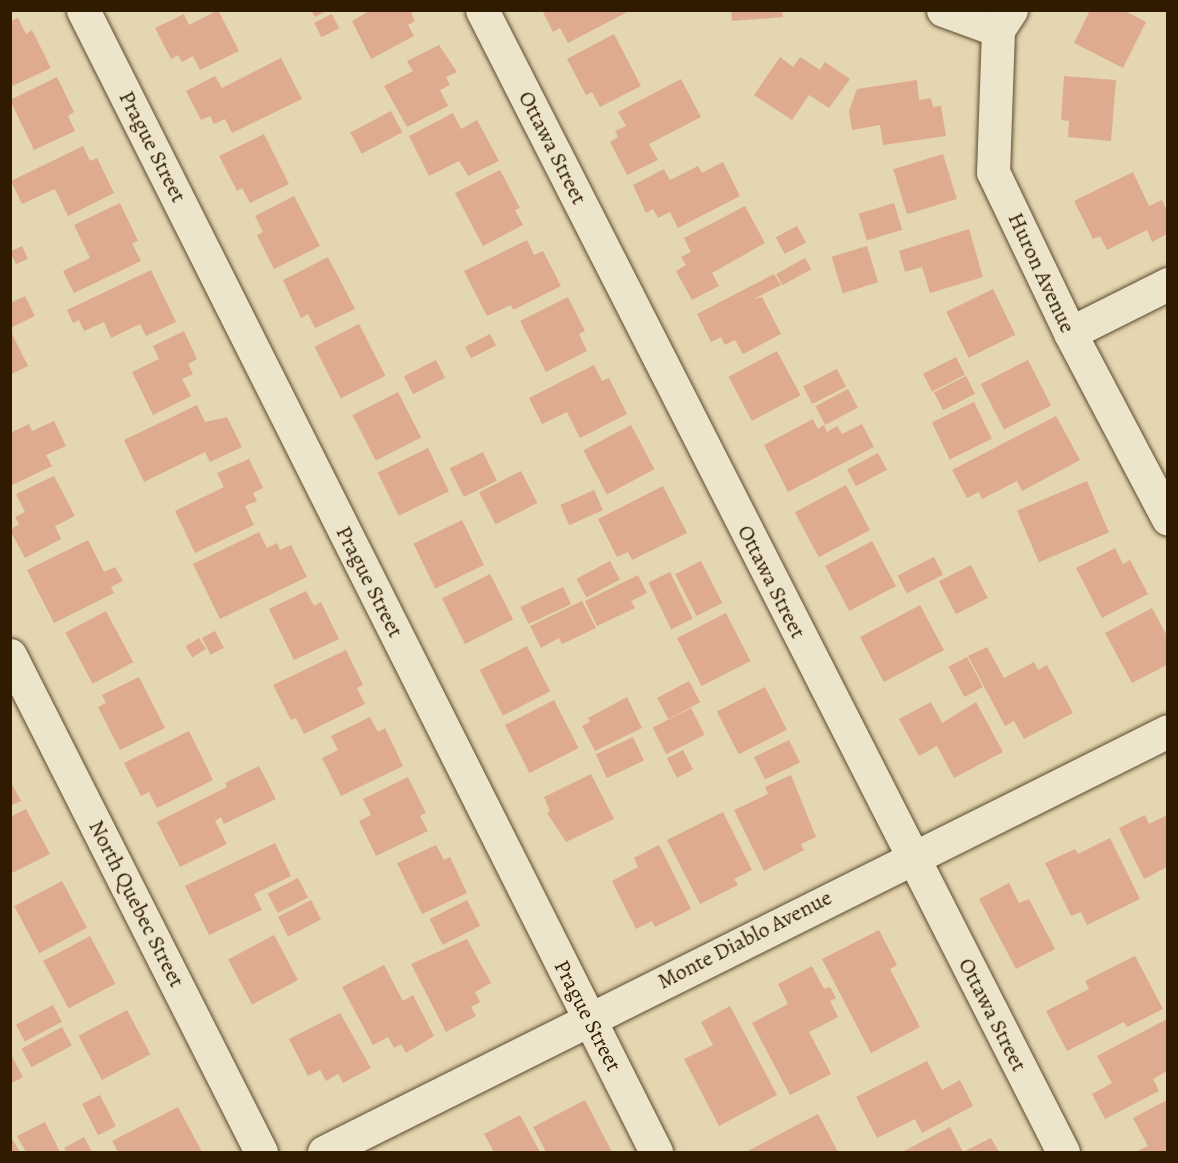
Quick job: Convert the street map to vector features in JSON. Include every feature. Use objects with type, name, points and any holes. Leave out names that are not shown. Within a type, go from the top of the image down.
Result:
[{"type":"street","name":"Prague Street","points":[[84,10],[656,1152]]},
{"type":"street","name":"Ottawa Street","points":[[483,10],[910,857],[1063,1152]]},
{"type":"street","points":[[943,10],[1005,20]]},
{"type":"street","name":"Huron Avenue","points":[[1005,20],[993,172],[1070,333],[1167,519]]},
{"type":"street","points":[[1070,333],[1167,284]]},
{"type":"street","name":"North Quebec Street","points":[[10,655],[261,1152]]},
{"type":"street","name":"Monte Diablo Avenue","points":[[324,1152],[910,857],[1167,731]]},
{"type":"building","points":[[218,10],[239,51],[200,70],[193,56],[182,62],[178,55],[171,59],[155,28],[184,14],[189,25]]},
{"type":"building","points":[[311,10],[328,10],[315,17]]},
{"type":"building","points":[[371,10],[416,10],[411,13],[415,21],[408,25],[414,36],[371,59],[352,21]]},
{"type":"building","points":[[542,10],[631,10],[568,43],[560,28],[553,32]]},
{"type":"building","points":[[731,10],[782,10],[783,17],[732,21]]},
{"type":"building","points":[[1090,10],[1123,10],[1146,22],[1123,68],[1074,43]]},
{"type":"building","points":[[332,14],[339,28],[321,37],[314,23]]},
{"type":"building","points":[[18,18],[26,34],[32,30],[51,68],[10,87],[10,21]]},
{"type":"building","points":[[614,34],[641,86],[600,107],[592,92],[586,95],[567,59]]},
{"type":"building","points":[[439,45],[457,72],[446,77],[450,85],[440,90],[448,106],[407,127],[384,86],[413,71],[407,61]]},
{"type":"building","points":[[780,57],[793,67],[800,57],[820,70],[825,62],[850,79],[829,108],[809,95],[792,120],[754,95]]},
{"type":"building","points":[[281,58],[302,99],[232,133],[225,119],[214,124],[210,116],[201,120],[186,91],[215,76],[222,88]]},
{"type":"building","points":[[1064,76],[1116,80],[1111,141],[1068,137],[1069,121],[1061,120]]},
{"type":"building","points":[[57,77],[74,112],[68,116],[75,131],[34,150],[10,100]]},
{"type":"building","points":[[681,79],[701,117],[649,144],[658,160],[627,175],[610,142],[618,137],[615,131],[626,126],[618,112]]},
{"type":"building","points":[[917,80],[919,100],[931,98],[933,107],[941,106],[946,136],[883,145],[880,125],[852,130],[849,111],[857,89]]},
{"type":"building","points":[[391,111],[402,132],[362,154],[350,133]]},
{"type":"building","points":[[453,113],[461,129],[477,120],[499,161],[468,176],[459,161],[429,176],[409,136]]},
{"type":"building","points":[[264,134],[289,184],[250,203],[242,188],[237,191],[219,156]]},
{"type":"building","points":[[83,146],[90,161],[97,158],[114,193],[68,216],[55,189],[22,204],[11,181]]},
{"type":"building","points":[[943,154],[957,199],[907,214],[893,169]]},
{"type":"building","points":[[723,162],[740,196],[678,228],[670,212],[658,218],[653,209],[646,213],[633,185],[664,169],[670,180],[698,166],[702,173]]},
{"type":"building","points":[[500,170],[520,208],[515,210],[523,225],[483,246],[455,193]]},
{"type":"building","points":[[1133,172],[1149,206],[1162,200],[1167,211],[1167,234],[1152,242],[1147,230],[1107,250],[1100,236],[1093,239],[1074,201]]},
{"type":"building","points":[[294,196],[320,246],[274,269],[257,235],[263,232],[255,216]]},
{"type":"building","points":[[120,203],[138,241],[132,243],[141,261],[74,293],[63,271],[90,258],[74,225]]},
{"type":"building","points":[[894,203],[902,230],[867,241],[859,214]]},
{"type":"building","points":[[745,206],[765,243],[712,273],[719,286],[692,300],[676,271],[686,265],[681,257],[691,252],[684,238]]},
{"type":"building","points":[[797,226],[806,243],[785,254],[776,237]]},
{"type":"building","points":[[969,229],[983,277],[930,293],[922,267],[905,272],[899,251]]},
{"type":"building","points":[[527,240],[534,255],[543,251],[561,286],[513,310],[511,305],[487,316],[464,271]]},
{"type":"building","points":[[22,246],[28,259],[16,264],[10,251]]},
{"type":"building","points":[[867,246],[878,282],[843,293],[832,257]]},
{"type":"building","points":[[328,257],[355,309],[315,328],[308,314],[301,318],[283,280]]},
{"type":"building","points":[[805,258],[811,269],[782,285],[776,274]]},
{"type":"building","points":[[151,270],[176,322],[146,336],[140,324],[111,338],[104,322],[84,331],[79,320],[73,323],[67,310]]},
{"type":"building","points":[[774,274],[781,285],[754,299],[762,297],[781,334],[743,354],[735,340],[725,345],[721,337],[711,342],[697,314]]},
{"type":"building","points":[[993,289],[1015,335],[969,358],[946,312]]},
{"type":"building","points":[[25,296],[35,316],[10,328],[10,303]]},
{"type":"building","points":[[568,297],[585,331],[579,334],[587,351],[546,372],[520,321]]},
{"type":"building","points":[[359,324],[385,376],[341,398],[314,347]]},
{"type":"building","points":[[184,331],[197,359],[188,364],[193,374],[182,379],[191,396],[153,415],[132,372],[159,359],[153,346]]},
{"type":"building","points":[[12,334],[28,366],[10,375],[10,335]]},
{"type":"building","points":[[490,334],[496,346],[471,358],[465,347]]},
{"type":"building","points":[[777,351],[800,395],[752,421],[728,377]]},
{"type":"building","points":[[956,357],[965,375],[932,392],[923,374]]},
{"type":"building","points":[[436,360],[445,378],[413,394],[404,376]]},
{"type":"building","points":[[1028,360],[1051,405],[1004,430],[981,384]]},
{"type":"building","points":[[594,365],[602,381],[609,378],[627,414],[580,438],[567,412],[542,424],[529,398]]},
{"type":"building","points":[[837,369],[846,387],[812,404],[803,386]]},
{"type":"building","points":[[966,376],[975,394],[943,410],[934,392]]},
{"type":"building","points":[[848,389],[858,408],[825,425],[815,406]]},
{"type":"building","points":[[398,392],[421,437],[376,461],[353,415]]},
{"type":"building","points":[[974,402],[992,439],[950,459],[932,423]]},
{"type":"building","points":[[197,405],[205,422],[227,417],[242,447],[210,462],[205,452],[144,482],[124,440]]},
{"type":"building","points":[[1056,416],[1080,460],[1022,491],[1017,481],[982,499],[979,492],[967,498],[952,470]]},
{"type":"building","points":[[813,419],[818,429],[824,425],[827,432],[837,426],[842,434],[862,424],[874,447],[788,492],[764,445]]},
{"type":"building","points":[[54,421],[66,446],[46,455],[52,466],[10,486],[10,433],[29,424],[32,431]]},
{"type":"building","points":[[631,425],[654,469],[607,494],[583,450]]},
{"type":"building","points":[[428,448],[449,491],[399,516],[378,473]]},
{"type":"building","points":[[483,452],[497,481],[464,497],[450,468]]},
{"type":"building","points":[[878,453],[887,470],[856,486],[847,469]]},
{"type":"building","points":[[249,459],[263,488],[253,493],[257,501],[245,506],[254,525],[195,553],[175,511],[224,487],[217,473]]},
{"type":"building","points":[[521,471],[537,503],[495,524],[479,492]]},
{"type":"building","points":[[54,476],[75,516],[55,526],[61,539],[25,558],[10,530],[19,524],[15,517],[25,512],[16,494]]},
{"type":"building","points":[[1087,481],[1109,533],[1039,562],[1017,511]]},
{"type":"building","points":[[846,485],[870,530],[819,557],[795,512]]},
{"type":"building","points":[[663,486],[687,533],[632,560],[628,552],[617,557],[598,519]]},
{"type":"building","points":[[594,490],[603,510],[569,525],[560,505]]},
{"type":"building","points":[[462,520],[484,565],[435,589],[413,544]]},
{"type":"building","points":[[259,532],[267,548],[277,543],[280,550],[291,545],[307,577],[220,619],[193,564]]},
{"type":"building","points":[[88,540],[104,572],[115,567],[123,581],[111,587],[114,593],[54,623],[27,570]]},
{"type":"building","points":[[872,541],[896,586],[849,611],[825,566]]},
{"type":"building","points":[[1115,548],[1123,564],[1130,560],[1148,594],[1102,618],[1076,568]]},
{"type":"building","points":[[934,557],[943,575],[907,593],[897,576]]},
{"type":"building","points":[[610,561],[620,580],[586,597],[576,579]]},
{"type":"building","points":[[701,561],[722,603],[696,616],[675,574]]},
{"type":"building","points":[[971,565],[988,598],[956,614],[939,581]]},
{"type":"building","points":[[670,572],[693,619],[671,629],[648,583]]},
{"type":"building","points":[[490,574],[513,619],[465,644],[442,599]]},
{"type":"building","points":[[638,575],[647,593],[631,601],[635,608],[597,626],[585,601]]},
{"type":"building","points":[[563,587],[571,604],[528,624],[520,607]]},
{"type":"building","points":[[306,591],[314,606],[321,602],[339,639],[294,660],[269,609]]},
{"type":"building","points":[[582,601],[596,628],[562,644],[559,638],[541,648],[530,626]]},
{"type":"building","points":[[920,605],[944,650],[884,682],[860,637]]},
{"type":"building","points":[[1152,608],[1167,636],[1167,665],[1132,683],[1105,633]]},
{"type":"building","points":[[106,611],[133,662],[93,684],[65,633]]},
{"type":"building","points":[[726,613],[751,661],[702,686],[677,638]]},
{"type":"building","points":[[215,631],[224,648],[211,655],[202,638]]},
{"type":"building","points":[[199,638],[206,649],[192,658],[185,646]]},
{"type":"building","points":[[527,646],[550,691],[503,716],[480,670]]},
{"type":"building","points":[[987,647],[1004,678],[1034,662],[1038,670],[1047,665],[1073,713],[1024,739],[1014,721],[1005,726],[968,656]]},
{"type":"building","points":[[346,650],[363,685],[357,688],[365,704],[304,734],[296,718],[291,720],[273,685]]},
{"type":"building","points":[[967,657],[983,687],[964,697],[948,667]]},
{"type":"building","points":[[139,677],[165,728],[120,750],[98,707],[106,703],[102,695]]},
{"type":"building","points":[[689,681],[700,702],[668,719],[657,698]]},
{"type":"building","points":[[765,687],[787,730],[739,754],[717,712]]},
{"type":"building","points":[[627,697],[642,728],[595,751],[582,726],[590,722],[588,718]]},
{"type":"building","points":[[554,700],[579,748],[530,773],[505,725]]},
{"type":"building","points":[[931,702],[942,723],[976,702],[1003,752],[954,778],[937,746],[919,756],[899,719]]},
{"type":"building","points":[[691,708],[705,735],[666,754],[653,728]]},
{"type":"building","points":[[370,717],[378,732],[385,728],[403,766],[341,796],[322,758],[338,750],[331,736]]},
{"type":"building","points":[[189,731],[213,780],[157,808],[149,792],[141,796],[124,763]]},
{"type":"building","points":[[633,737],[644,761],[607,778],[596,754]]},
{"type":"building","points":[[789,740],[800,762],[765,780],[754,757]]},
{"type":"building","points":[[683,750],[693,770],[677,778],[667,758]]},
{"type":"building","points":[[259,766],[276,799],[224,824],[221,817],[215,821],[227,844],[180,867],[157,822],[227,787],[225,783]]},
{"type":"building","points":[[591,774],[614,819],[566,842],[547,813],[550,811],[544,797]]},
{"type":"building","points":[[791,775],[816,837],[801,844],[804,850],[764,871],[734,810],[768,794],[765,787]]},
{"type":"building","points":[[408,777],[426,813],[420,816],[428,831],[376,856],[359,821],[371,815],[363,799]]},
{"type":"building","points":[[10,781],[21,801],[10,806]]},
{"type":"building","points":[[26,809],[50,854],[10,874],[10,817]]},
{"type":"building","points":[[723,812],[752,870],[734,879],[738,885],[700,904],[667,840]]},
{"type":"building","points":[[1145,815],[1149,824],[1167,815],[1167,867],[1144,879],[1119,828]]},
{"type":"building","points":[[1110,838],[1140,899],[1087,925],[1081,912],[1071,916],[1045,863],[1075,849],[1078,854]]},
{"type":"building","points":[[275,843],[291,876],[254,894],[262,910],[209,935],[185,886]]},
{"type":"building","points":[[436,845],[444,860],[450,857],[467,893],[422,914],[397,863]]},
{"type":"building","points":[[659,845],[691,909],[655,927],[652,921],[636,929],[612,881],[638,867],[634,858]]},
{"type":"building","points":[[298,878],[308,898],[278,913],[268,893]]},
{"type":"building","points":[[62,881],[87,928],[39,953],[14,906]]},
{"type":"building","points":[[1009,883],[1019,903],[1029,899],[1055,949],[1016,969],[979,899]]},
{"type":"building","points":[[311,900],[321,920],[288,936],[278,917]]},
{"type":"building","points":[[467,900],[480,926],[443,945],[430,919]]},
{"type":"building","points":[[879,930],[897,965],[890,969],[920,1027],[871,1053],[822,959]]},
{"type":"building","points":[[274,935],[298,980],[252,1004],[228,959]]},
{"type":"building","points":[[90,936],[115,984],[69,1009],[43,961]]},
{"type":"building","points":[[467,939],[491,983],[475,992],[480,1002],[471,1007],[476,1016],[446,1032],[411,964]]},
{"type":"building","points":[[1135,956],[1163,1009],[1127,1027],[1124,1022],[1067,1051],[1046,1011],[1089,989],[1085,981]]},
{"type":"building","points":[[384,965],[403,1001],[413,995],[434,1036],[406,1053],[401,1044],[394,1048],[388,1037],[373,1045],[342,987]]},
{"type":"building","points":[[812,966],[824,989],[830,987],[836,998],[830,1001],[838,1017],[809,1032],[831,1074],[790,1095],[752,1023],[788,1004],[778,984]]},
{"type":"building","points":[[53,1005],[62,1022],[25,1041],[16,1025]]},
{"type":"building","points":[[730,1006],[777,1095],[719,1126],[684,1059],[713,1045],[701,1022]]},
{"type":"building","points":[[127,1010],[150,1054],[102,1080],[78,1036]]},
{"type":"building","points":[[340,1013],[371,1068],[343,1083],[338,1074],[326,1081],[320,1070],[308,1076],[289,1039]]},
{"type":"building","points":[[1167,1019],[1167,1071],[1153,1079],[1159,1091],[1105,1119],[1092,1094],[1112,1083],[1097,1056]]},
{"type":"building","points":[[62,1027],[72,1046],[31,1067],[21,1049]]},
{"type":"building","points":[[10,1053],[23,1077],[10,1084]]},
{"type":"building","points":[[927,1061],[942,1090],[960,1080],[973,1106],[922,1133],[915,1119],[877,1138],[856,1097]]},
{"type":"building","points":[[100,1095],[116,1126],[98,1135],[82,1104]]},
{"type":"building","points":[[585,1100],[612,1152],[546,1152],[533,1127]]},
{"type":"building","points":[[1167,1100],[1167,1152],[1135,1152],[1148,1146],[1133,1118]]},
{"type":"building","points":[[178,1107],[202,1152],[118,1152],[112,1141]]},
{"type":"building","points":[[818,1114],[838,1152],[746,1152]]},
{"type":"building","points":[[520,1115],[540,1152],[494,1152],[484,1134]]},
{"type":"building","points":[[45,1122],[60,1152],[26,1152],[17,1136]]},
{"type":"building","points":[[950,1127],[963,1152],[902,1152]]},
{"type":"building","points":[[84,1137],[92,1152],[66,1152],[64,1148]]},
{"type":"building","points":[[991,1138],[999,1152],[963,1152]]},
{"type":"building","points":[[12,1139],[20,1152],[10,1152]]}]
